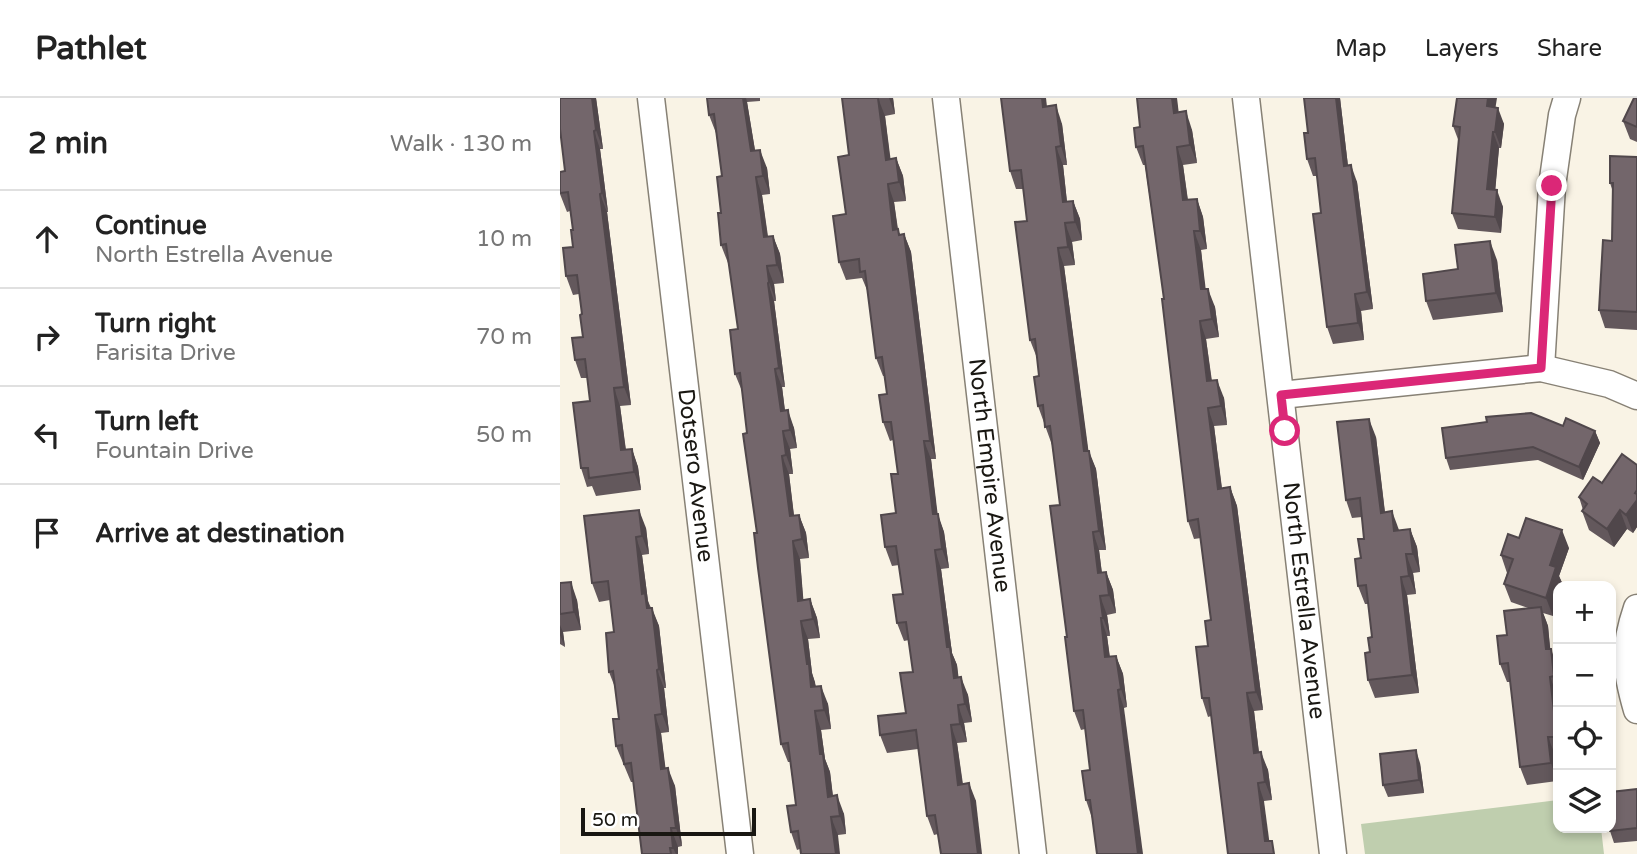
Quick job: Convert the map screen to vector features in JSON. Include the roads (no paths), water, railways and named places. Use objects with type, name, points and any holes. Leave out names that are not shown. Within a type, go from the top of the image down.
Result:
[{"type":"street","name":"Dotsero Avenue","points":[[651,98],[740,854]]},
{"type":"street","name":"North Empire Avenue","points":[[946,98],[1033,854]]},
{"type":"street","name":"North Estrella Avenue","points":[[1246,98],[1333,854]]},
{"type":"street","points":[[1541,368],[1552,186],[1560,125],[1567,98]]},
{"type":"street","points":[[1281,395],[1541,368],[1609,384],[1637,396]]},
{"type":"street","points":[[1637,608],[1631,624],[1626,658],[1637,710]]}]
